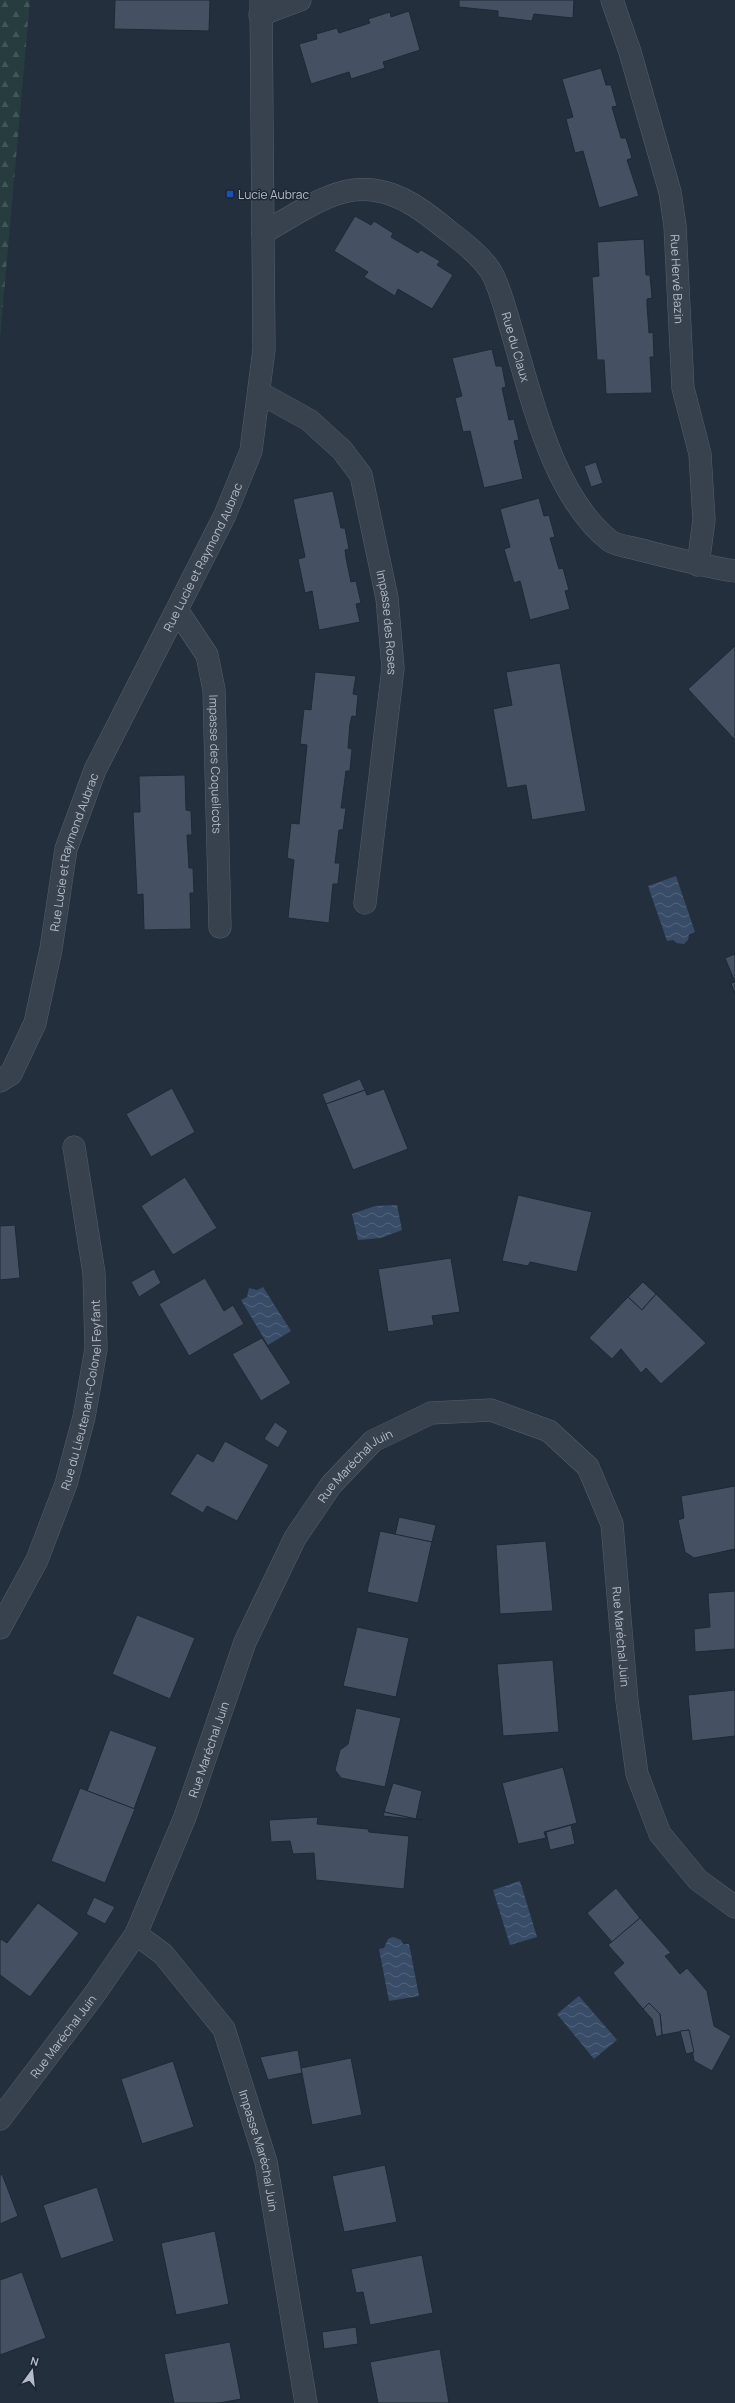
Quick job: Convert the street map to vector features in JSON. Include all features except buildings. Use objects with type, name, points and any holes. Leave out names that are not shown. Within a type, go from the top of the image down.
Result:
[{"type":"street","points":[[260,7],[300,0]]},
{"type":"street","name":"Rue Hervé Bazin","points":[[612,0],[630,52],[670,192],[675,226],[683,388],[700,454],[704,520],[698,565]]},
{"type":"street","name":"Rue Lucie et Raymond Aubrac","points":[[0,1081],[11,1074],[35,1023],[51,949],[66,850],[95,770],[145,670],[178,610],[225,515],[251,451],[260,393],[264,349],[260,7]]},
{"type":"street","name":"Rue du Claux","points":[[263,233],[325,196],[359,188],[389,193],[420,208],[469,248],[490,271],[507,316],[544,438],[578,508],[611,542],[698,565],[735,571]]},
{"type":"street","name":"Impasse des Roses","points":[[260,393],[309,420],[342,450],[361,475],[387,598],[393,668],[366,903]]},
{"type":"street","name":"Impasse des Coquelicots","points":[[178,610],[207,655],[214,690],[220,927]]},
{"type":"street","name":"Rue du Lieutenant-Colonel Feyfant","points":[[0,1628],[37,1560],[66,1484],[84,1417],[96,1349],[94,1273],[74,1148]]},
{"type":"street","name":"Rue Maréchal Juin","points":[[0,2119],[94,1995],[136,1934],[185,1816],[245,1642],[295,1538],[331,1485],[373,1442],[431,1413],[491,1410],[549,1431],[588,1467],[612,1524],[627,1701],[637,1774],[660,1834],[698,1880],[735,1907]]},
{"type":"street","name":"Impasse Maréchal Juin","points":[[136,1934],[163,1954],[224,2030],[266,2162],[306,2403]]},
{"type":"green space","points":[[0,0],[30,0],[0,338]]},
{"type":"water","points":[[676,876],[695,932],[689,934],[688,940],[684,944],[677,943],[673,940],[667,941],[648,886]]},
{"type":"water","points":[[397,1205],[402,1230],[381,1238],[358,1240],[352,1214],[375,1206]]},
{"type":"water","points":[[263,1287],[291,1331],[268,1345],[241,1300],[247,1297],[249,1288],[257,1290]]},
{"type":"water","points":[[520,1881],[537,1937],[510,1945],[493,1890]]},
{"type":"water","points":[[393,1937],[401,1940],[403,1944],[409,1944],[419,1996],[389,2001],[379,1949],[384,1948],[388,1939]]},
{"type":"water","points":[[579,1996],[617,2040],[594,2059],[557,2014]]},
{"type":"place","name":"Lucie Aubrac","points":[[230,194]]}]
